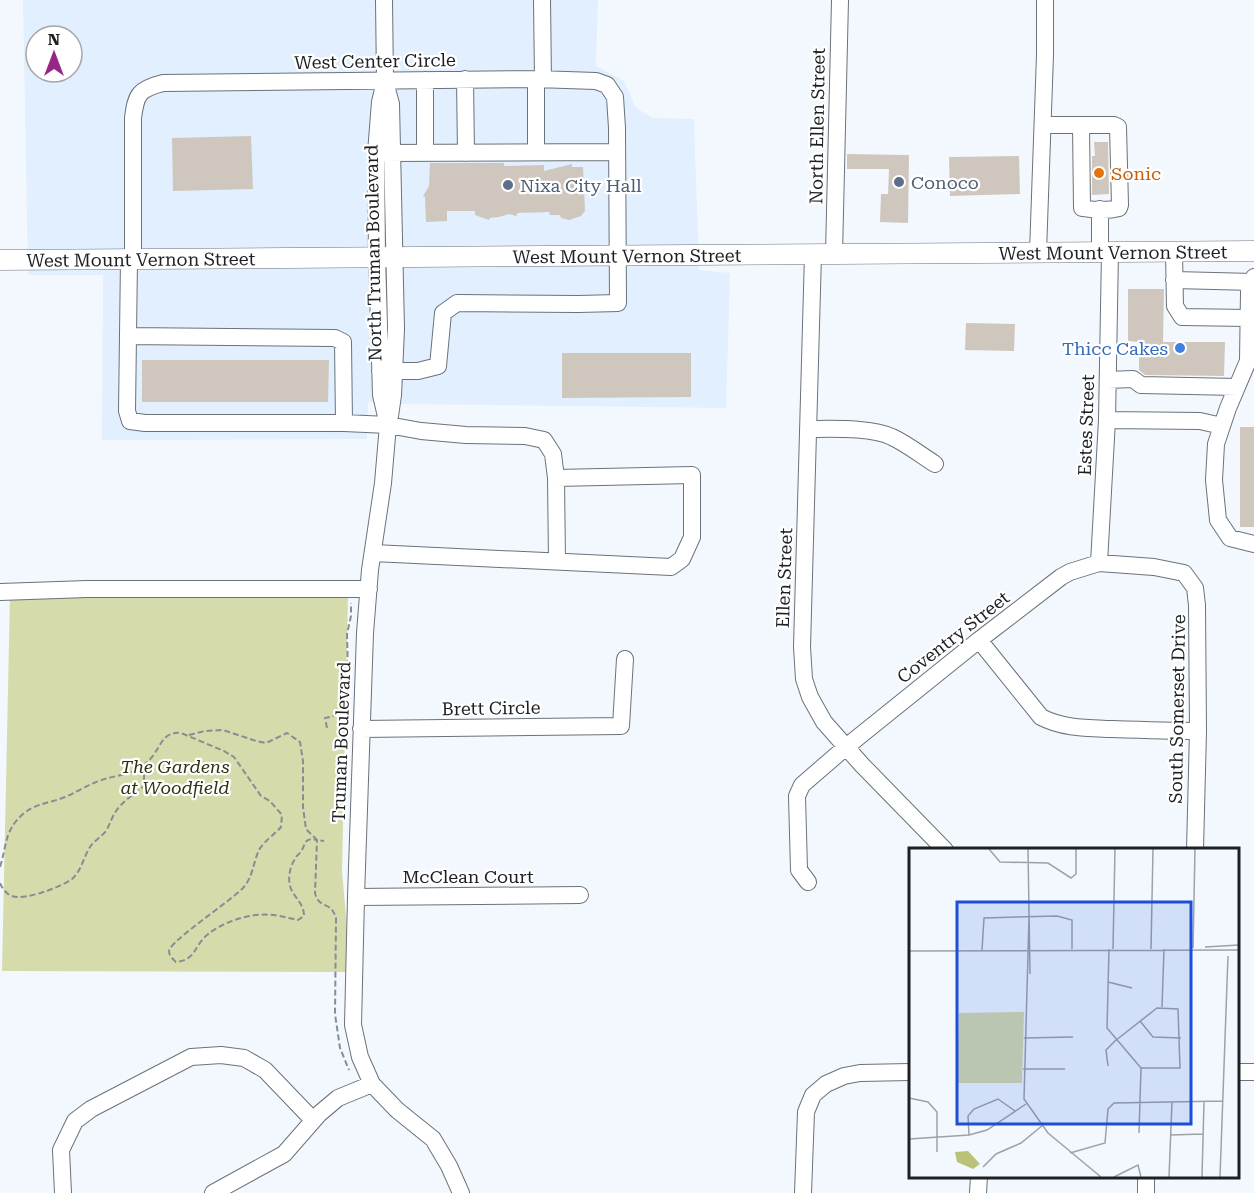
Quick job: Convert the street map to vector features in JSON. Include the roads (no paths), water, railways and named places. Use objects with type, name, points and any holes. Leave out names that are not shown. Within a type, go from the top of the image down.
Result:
[{"type":"main road","name":"West Mount Vernon Street","points":[[0,260],[1254,251]]},
{"type":"street","name":"North Truman Boulevard","points":[[384,0],[385,81],[380,102],[384,153],[385,256]]},
{"type":"street","points":[[536,152],[542,0]]},
{"type":"street","name":"North Ellen Street","points":[[834,254],[840,0]]},
{"type":"street","points":[[1038,252],[1045,0]]},
{"type":"street","name":"West Center Circle","points":[[130,259],[133,118],[135,105],[140,94],[147,87],[163,83],[540,78],[596,81],[607,85],[615,97],[618,303],[458,303],[443,313],[438,366],[418,371],[387,370]]},
{"type":"street","points":[[425,80],[425,153]]},
{"type":"street","points":[[465,80],[466,153]]},
{"type":"street","points":[[1042,125],[1081,125],[1114,125],[1118,127],[1119,208],[1082,208],[1081,125]]},
{"type":"street","points":[[384,153],[617,152]]},
{"type":"street","name":"Estes Street","points":[[1099,563],[1108,380],[1105,252],[1100,209]]},
{"type":"street","points":[[1174,252],[1174,306],[1182,317],[1250,325]]},
{"type":"street","name":"Ellen Street","points":[[813,254],[802,646],[804,679],[810,697],[824,722],[944,848]]},
{"type":"street","name":"Truman Boulevard","points":[[385,256],[387,370],[381,395],[388,425],[365,633],[353,1025],[360,1057],[372,1084],[397,1110],[433,1140],[449,1166],[461,1193]]},
{"type":"street","points":[[130,259],[127,411],[130,421],[388,425],[421,431],[466,435],[525,436],[544,440],[554,454],[557,561]]},
{"type":"street","points":[[1174,280],[1254,280],[1249,292],[1248,361],[1216,444],[1214,480],[1218,520],[1230,538],[1254,544]]},
{"type":"street","points":[[128,336],[334,338],[343,342],[344,423]]},
{"type":"street","points":[[1108,380],[1133,379],[1141,385],[1237,387]]},
{"type":"street","points":[[1107,420],[1200,421],[1222,426]]},
{"type":"street","points":[[808,429],[857,430],[884,434],[935,464]]},
{"type":"street","points":[[373,554],[671,567],[682,559],[692,537],[692,475],[556,478]]},
{"type":"street","name":"Coventry Street","points":[[808,882],[799,870],[797,796],[802,785],[846,747],[979,640],[1070,572],[1099,563],[1154,567],[1184,573]]},
{"type":"street","name":"South Somerset Drive","points":[[1184,573],[1195,588],[1197,605],[1198,731],[1195,848]]},
{"type":"street","points":[[0,592],[87,589],[369,589]]},
{"type":"street","points":[[979,640],[1041,717],[1051,723],[1072,727],[1198,731]]},
{"type":"street","name":"Brett Circle","points":[[361,729],[621,726],[625,659]]},
{"type":"street","name":"McClean Court","points":[[356,897],[580,895]]},
{"type":"street","points":[[63,1193],[61,1150],[75,1121],[91,1109],[191,1057],[221,1055],[244,1058],[266,1071],[313,1120]]},
{"type":"street","points":[[803,1193],[806,1112],[813,1095],[826,1084],[844,1076],[860,1073],[909,1072]]},
{"type":"street","points":[[213,1193],[284,1154],[313,1120],[338,1098],[372,1084]]},
{"type":"street","points":[[978,1193],[979,1178]]},
{"type":"place","name":"Sonic","points":[[1099,173]]},
{"type":"place","name":"Conoco","points":[[899,182]]},
{"type":"place","name":"Nixa City Hall","points":[[508,185]]},
{"type":"place","name":"Thicc Cakes","points":[[1180,348]]},
{"type":"park label","name":"The Gardens at Woodfield","points":[[175,776]]}]
